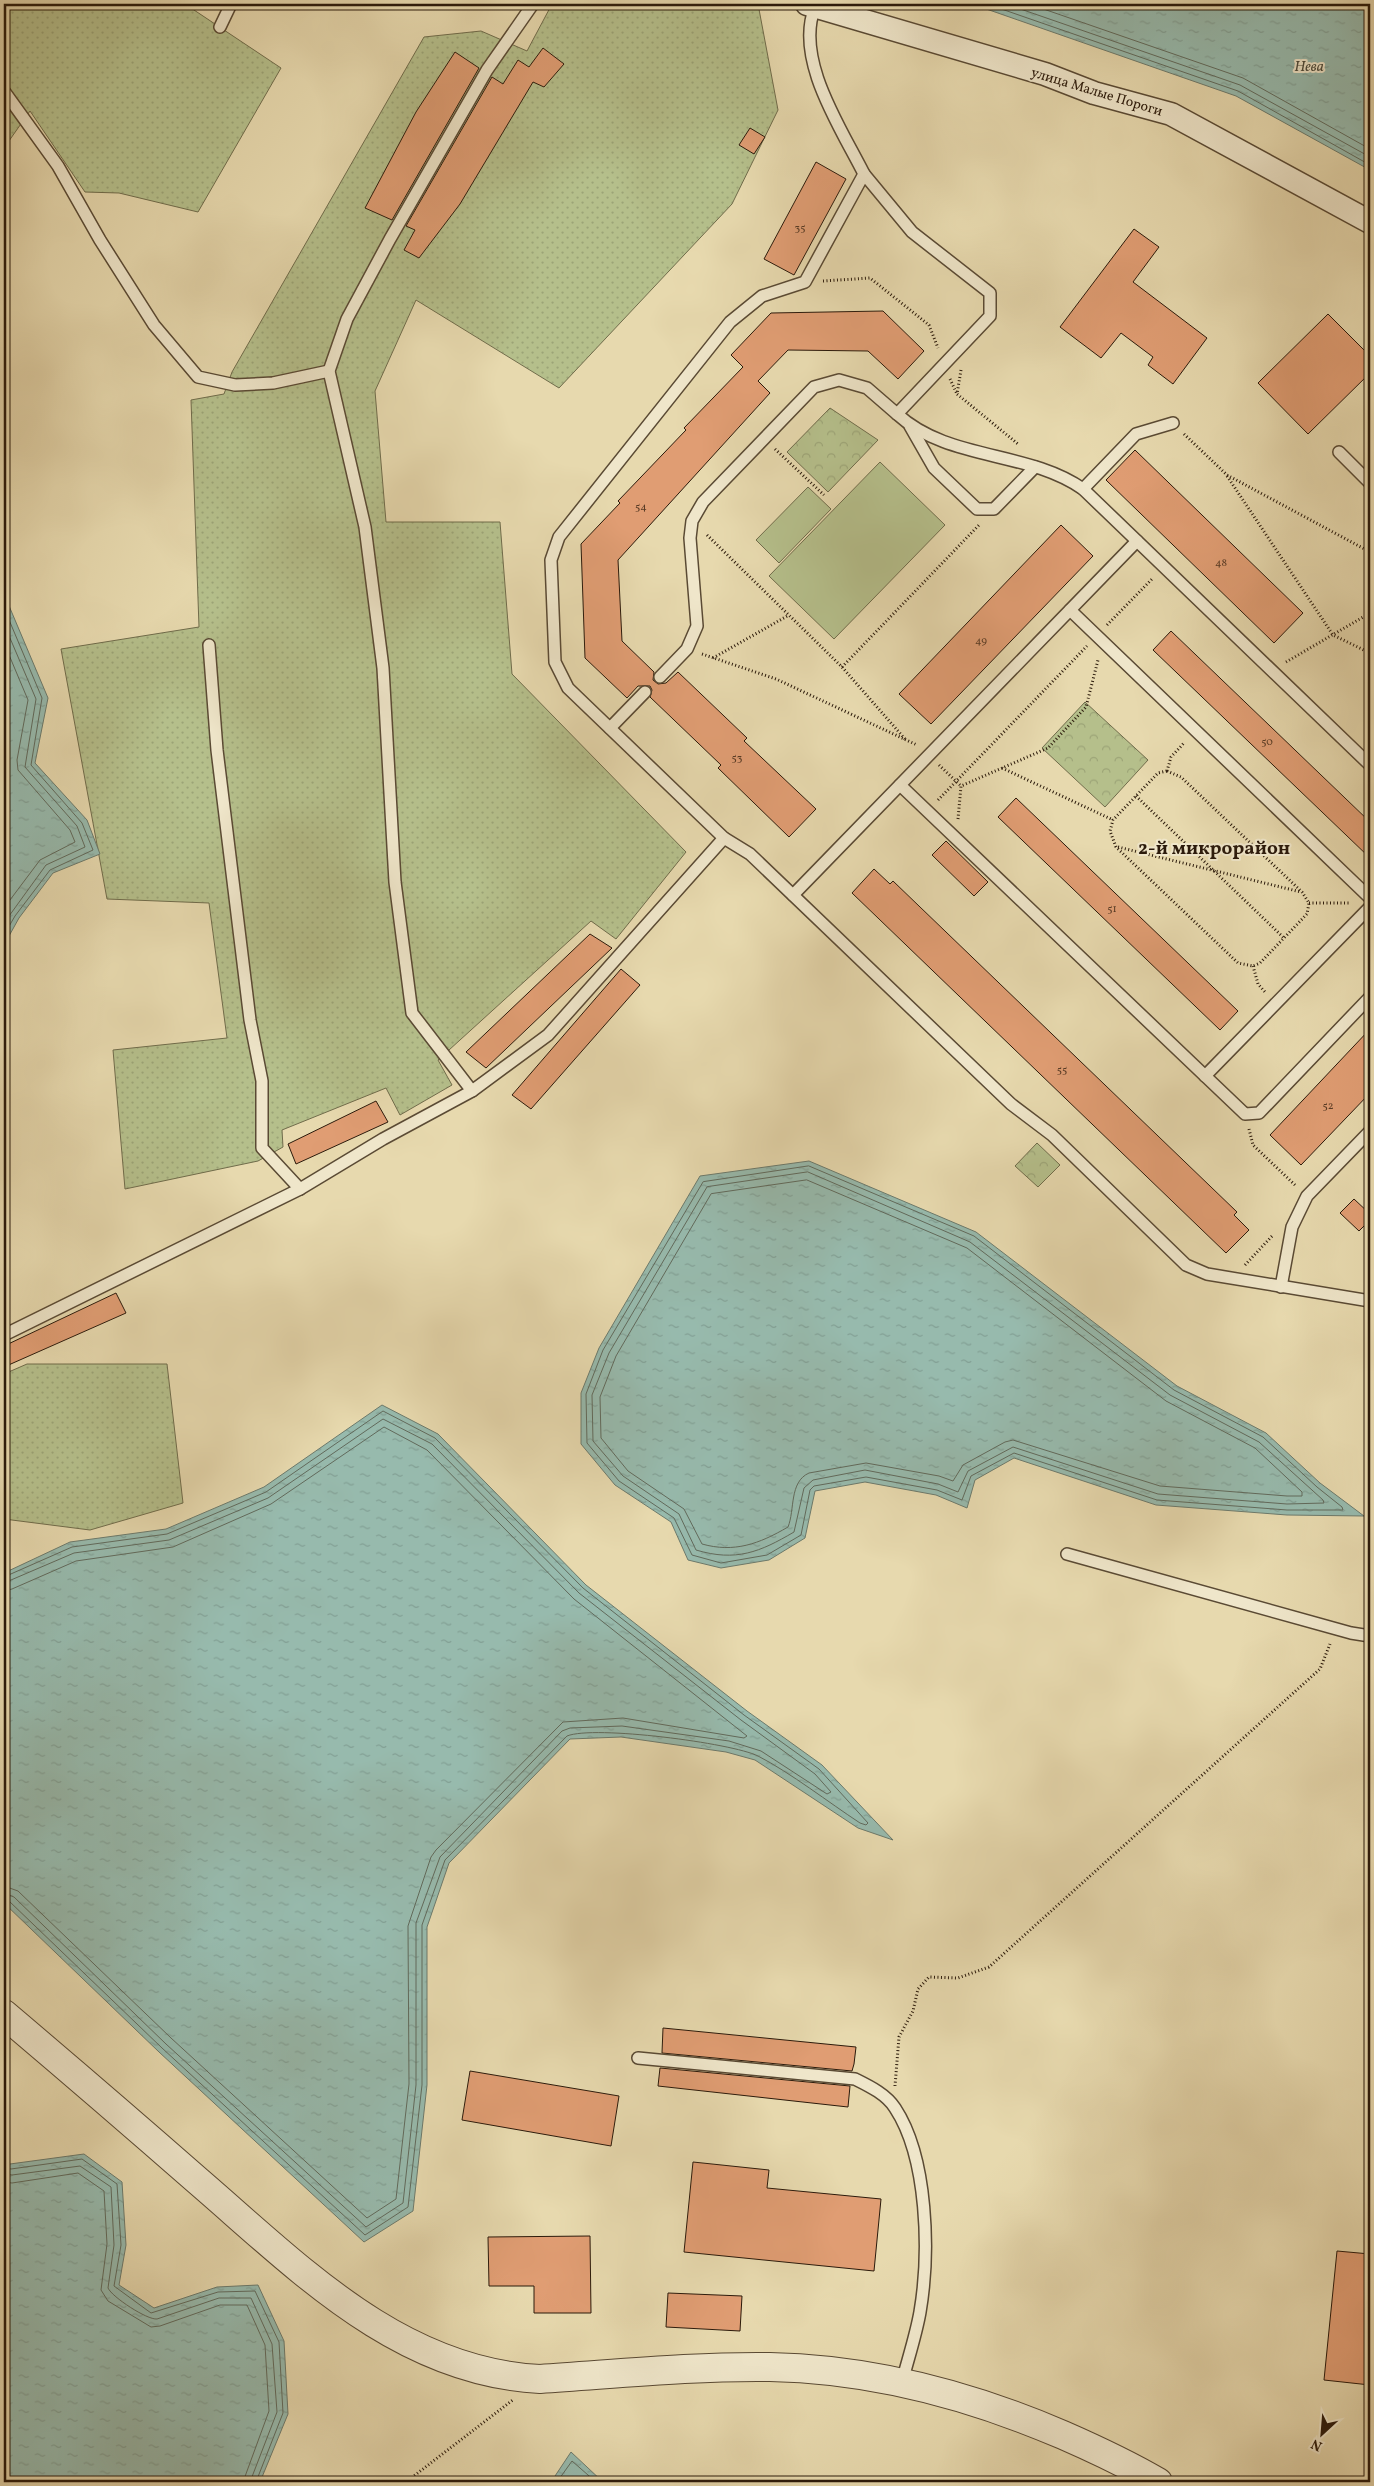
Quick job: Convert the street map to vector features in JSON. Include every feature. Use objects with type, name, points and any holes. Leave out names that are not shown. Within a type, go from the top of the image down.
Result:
[{"type":"street","name":"улица Малые Пороги","points":[[811,5],[1045,74],[1094,93],[1171,114],[1370,222]]},
{"type":"street","points":[[4,2014],[296,2266],[363,2316],[395,2336],[457,2365],[513,2377],[540,2379],[715,2367],[772,2367],[810,2369],[902,2382],[950,2393],[1030,2421],[1111,2456],[1158,2482]]},
{"type":"lane","points":[[220,26],[231,4]]},
{"type":"lane","points":[[472,1090],[412,1013],[396,882],[383,668],[367,537],[330,371],[347,318],[390,239],[487,70],[533,4]]},
{"type":"lane","points":[[811,5],[810,44],[815,74],[864,174],[912,232],[990,293],[990,316],[897,414]]},
{"type":"lane","points":[[4,91],[58,166],[100,240],[154,325],[198,377],[234,385],[273,383],[330,371]]},
{"type":"lane","points":[[864,174],[805,282],[762,296],[730,322],[559,536],[551,560],[555,662],[568,688],[724,838],[750,854],[1011,1104],[1052,1135],[1186,1265],[1207,1274],[1232,1279],[1370,1301]]},
{"type":"lane","points":[[660,677],[687,649],[697,626],[690,538],[692,521],[703,502],[814,387],[839,380],[868,388],[910,426],[936,440],[1035,467],[1072,482],[1082,489],[1370,765]]},
{"type":"lane","points":[[1082,489],[1136,434],[1173,423]]},
{"type":"lane","points":[[910,426],[934,468],[977,509],[994,509],[1035,467]]},
{"type":"lane","points":[[1339,452],[1370,483]]},
{"type":"lane","points":[[794,896],[1136,541]]},
{"type":"lane","points":[[1070,610],[1370,898]]},
{"type":"lane","points":[[209,645],[224,808],[250,1020],[262,1081],[262,1148],[300,1189]]},
{"type":"lane","points":[[610,728],[645,692]]},
{"type":"lane","points":[[900,785],[1245,1114],[1259,1113],[1370,997]]},
{"type":"lane","points":[[4,1335],[300,1189],[472,1090],[548,1035],[724,838]]},
{"type":"lane","points":[[1206,1076],[1370,907]]},
{"type":"lane","points":[[1281,1287],[1292,1227],[1307,1196],[1370,1131]]},
{"type":"lane","points":[[1067,1554],[1335,1629],[1370,1636]]},
{"type":"lane","points":[[638,2058],[855,2079],[875,2089],[894,2106],[908,2133],[922,2187],[925,2243],[920,2312],[902,2382]]},
{"type":"path","points":[[805,282],[870,278],[928,325],[957,394],[1022,447]]},
{"type":"path","points":[[957,394],[967,341]]},
{"type":"path","points":[[1173,423],[1227,475],[1333,635],[1370,653]]},
{"type":"path","points":[[764,438],[824,495]]},
{"type":"path","points":[[1227,475],[1370,552]]},
{"type":"path","points":[[842,667],[994,509]]},
{"type":"path","points":[[692,521],[842,667],[906,740]]},
{"type":"path","points":[[928,811],[1100,639],[1157,573]]},
{"type":"path","points":[[1272,670],[1370,613]]},
{"type":"path","points":[[713,658],[789,615]]},
{"type":"path","points":[[961,786],[1048,748],[1086,707],[1100,639]]},
{"type":"path","points":[[687,649],[776,679],[920,746]]},
{"type":"path","points":[[1167,771],[1171,757],[1196,731]]},
{"type":"path","points":[[935,761],[961,786]]},
{"type":"path","points":[[1002,768],[1113,820]]},
{"type":"path","points":[[1167,771],[1181,777],[1302,892],[1309,903],[1307,914],[1260,963],[1253,966],[1238,963],[1116,847],[1110,831],[1113,820],[1136,796],[1158,773],[1167,771]]},
{"type":"path","points":[[956,838],[961,786]]},
{"type":"path","points":[[1136,796],[1284,938]]},
{"type":"path","points":[[1116,847],[1302,892]]},
{"type":"path","points":[[1309,903],[1353,903]]},
{"type":"path","points":[[1253,966],[1258,984],[1277,1003]]},
{"type":"path","points":[[1245,1114],[1253,1145],[1307,1196]]},
{"type":"path","points":[[1232,1279],[1277,1231]]},
{"type":"path","points":[[894,2106],[899,2037],[913,2011],[918,1989],[930,1978],[958,1978],[989,1967],[1320,1669],[1335,1629]]},
{"type":"path","points":[[406,2482],[540,2379]]},
{"type":"green space","points":[[4,4],[185,4],[281,68],[198,212],[119,193],[85,192],[30,111],[4,148]]},
{"type":"green space","points":[[552,4],[758,4],[778,110],[732,204],[559,388],[416,300],[375,391],[386,522],[500,522],[512,674],[686,852],[616,939],[591,921],[438,1060],[452,1085],[400,1115],[386,1088],[282,1130],[283,1147],[258,1161],[125,1189],[113,1050],[227,1038],[209,903],[107,899],[61,649],[199,627],[191,400],[224,394],[232,372],[424,37],[481,31],[527,51]]},
{"type":"green space","points":[[830,408],[878,440],[828,492],[787,452]]},
{"type":"green space","points":[[880,462],[945,525],[834,639],[769,576]]},
{"type":"green space","points":[[808,487],[831,509],[779,563],[756,540]]},
{"type":"green space","points":[[1085,702],[1148,760],[1105,807],[1042,748]]},
{"type":"green space","points":[[1037,1143],[1060,1165],[1038,1187],[1015,1166]]},
{"type":"green space","points":[[27,1364],[167,1364],[183,1503],[90,1530],[4,1519],[4,1374]]},
{"type":"water","name":"Нева","points":[[972,4],[1370,4],[1370,170],[1236,96]]},
{"type":"water","points":[[4,594],[48,698],[35,763],[87,820],[100,854],[53,873],[19,918],[4,945]]},
{"type":"water","points":[[809,1161],[976,1232],[1177,1386],[1266,1433],[1320,1483],[1364,1516],[1287,1515],[1156,1505],[1014,1458],[975,1480],[967,1508],[936,1495],[865,1482],[815,1491],[805,1538],[769,1560],[721,1568],[688,1560],[671,1522],[615,1485],[581,1444],[581,1393],[599,1348],[700,1176]]},
{"type":"water","points":[[382,1405],[438,1434],[586,1585],[747,1711],[822,1765],[893,1840],[858,1828],[755,1760],[726,1752],[621,1737],[570,1739],[449,1863],[427,1927],[427,2085],[413,2211],[364,2242],[159,2052],[4,1903],[4,1573],[70,1542],[166,1529],[264,1487]]},
{"type":"water","points":[[84,2154],[122,2182],[126,2245],[119,2285],[154,2308],[217,2287],[258,2285],[284,2341],[288,2414],[260,2482],[4,2482],[4,2162],[10,2164]]},
{"type":"water","points":[[571,2452],[603,2482],[551,2482]]},
{"type":"building","points":[[543,48],[564,64],[544,87],[533,82],[460,204],[419,258],[404,250],[415,230],[406,226],[492,77],[503,84],[518,60],[529,67]]},
{"type":"building","points":[[455,52],[479,68],[392,220],[365,208],[416,112]]},
{"type":"building","points":[[750,128],[765,137],[754,154],[739,145]]},
{"type":"building","points":[[816,162],[846,179],[794,275],[764,259]]},
{"type":"building","points":[[1134,229],[1159,247],[1133,282],[1207,338],[1173,384],[1148,365],[1153,357],[1121,333],[1101,358],[1060,327]]},
{"type":"building","points":[[883,311],[924,351],[898,379],[868,351],[788,350],[758,381],[770,393],[618,560],[622,641],[654,672],[653,680],[658,684],[666,683],[678,672],[747,738],[744,741],[816,809],[789,837],[718,768],[721,765],[650,697],[652,690],[650,686],[638,686],[627,698],[585,658],[581,544],[620,503],[618,501],[686,430],[684,428],[743,367],[731,355],[771,313]]},
{"type":"building","points":[[1328,314],[1370,356],[1370,373],[1308,434],[1258,383]]},
{"type":"building","points":[[1135,450],[1303,613],[1274,643],[1106,480]]},
{"type":"building","points":[[1061,525],[1093,556],[931,724],[899,694]]},
{"type":"building","points":[[1171,631],[1370,822],[1370,858],[1153,650]]},
{"type":"building","points":[[1016,798],[1238,1011],[1220,1030],[998,817]]},
{"type":"building","points":[[946,841],[988,882],[974,896],[932,855]]},
{"type":"building","points":[[874,869],[890,884],[893,881],[1237,1212],[1234,1215],[1249,1230],[1226,1253],[852,893]]},
{"type":"building","points":[[590,934],[612,948],[486,1068],[466,1052]]},
{"type":"building","points":[[621,969],[640,985],[531,1109],[512,1095]]},
{"type":"building","points":[[1370,1029],[1370,1093],[1301,1165],[1270,1135]]},
{"type":"building","points":[[376,1101],[388,1122],[296,1164],[288,1144]]},
{"type":"building","points":[[1354,1199],[1370,1214],[1370,1220],[1359,1231],[1340,1213]]},
{"type":"building","points":[[116,1293],[126,1313],[4,1367],[4,1346]]},
{"type":"building","points":[[663,2028],[856,2047],[854,2064],[852,2071],[662,2053]]},
{"type":"building","points":[[660,2068],[850,2086],[848,2107],[658,2086]]},
{"type":"building","points":[[470,2071],[619,2096],[611,2146],[462,2120]]},
{"type":"building","points":[[693,2162],[769,2170],[767,2188],[881,2199],[874,2271],[684,2252]]},
{"type":"building","points":[[590,2236],[591,2313],[534,2313],[534,2286],[489,2286],[488,2237]]},
{"type":"building","points":[[1337,2251],[1370,2254],[1370,2385],[1324,2380]]},
{"type":"building","points":[[668,2293],[742,2296],[740,2331],[666,2327]]},
{"type":"district","name":"2-й микрорайон","points":[[1214,847]]}]
